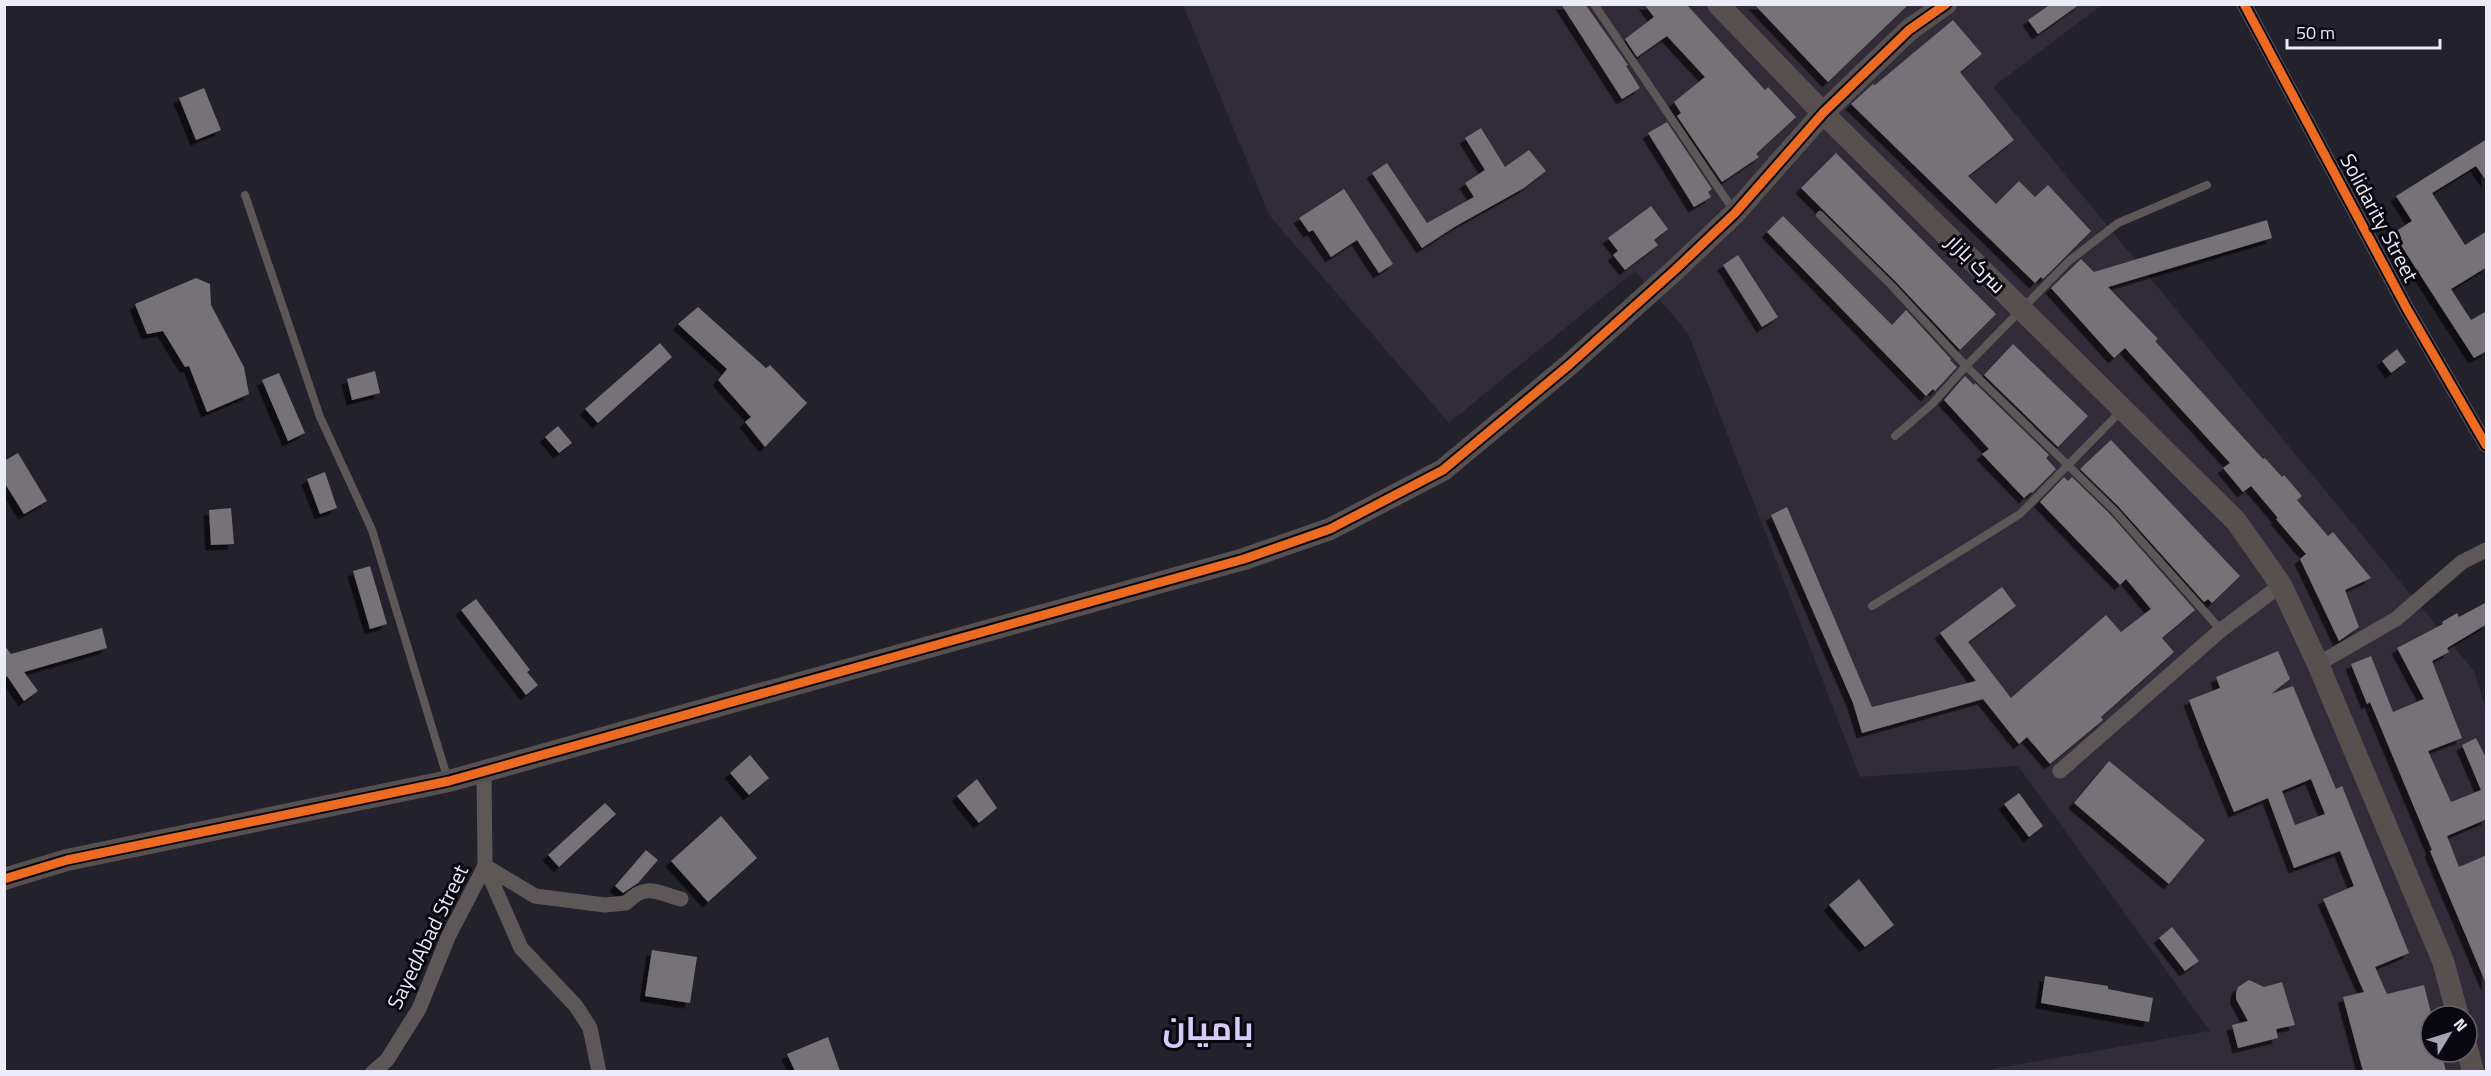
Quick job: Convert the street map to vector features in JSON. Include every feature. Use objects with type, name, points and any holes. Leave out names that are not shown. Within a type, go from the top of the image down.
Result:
[{"type":"street","name":"سرک بازار","points":[[1718,4],[1823,113],[2236,520],[2281,585],[2318,664],[2444,961],[2455,1004]]},
{"type":"street","points":[[4,879],[67,860],[449,781],[1244,559],[1330,529],[1443,470],[1569,365],[1734,213],[1823,113],[1909,30],[1946,4]]},
{"type":"street","name":"Solidarity Street","points":[[2244,4],[2407,309],[2487,445]]},
{"type":"street","points":[[2318,664],[2396,619],[2462,562],[2487,550]]},
{"type":"street","points":[[2060,771],[2221,630],[2281,585]]},
{"type":"street","name":"SayedAbad Street","points":[[374,1071],[387,1060],[419,1009],[449,935],[485,866],[484,771]]},
{"type":"street","points":[[485,866],[535,896],[605,904],[626,903],[637,893],[648,890],[681,899]]},
{"type":"street","points":[[485,866],[521,948],[576,1006],[590,1028],[599,1071]]},
{"type":"lane","points":[[1594,4],[1734,213]]},
{"type":"lane","points":[[1895,436],[1932,404],[2069,261],[2118,223],[2207,185]]},
{"type":"lane","points":[[246,195],[320,417],[372,530],[449,781]]},
{"type":"lane","points":[[1820,215],[1892,286],[1966,366],[2114,510],[2221,630]]},
{"type":"lane","points":[[1872,606],[2020,514],[2122,408]]},
{"type":"shaded area","points":[[1183,5],[2102,5],[1993,87],[2474,671],[2486,710],[2486,1071],[1981,1071],[2210,1031],[2018,766],[1860,777],[1688,333],[1635,271],[1449,423],[1269,215]]},
{"type":"building","points":[[1561,4],[1585,4],[1628,65],[1626,66],[1640,88],[1622,99]]},
{"type":"building","points":[[1644,4],[1686,4],[1765,90],[1768,87],[1796,117],[1756,154],[1759,157],[1722,182],[1677,116],[1681,113],[1674,102],[1705,77],[1667,36],[1637,57],[1625,39],[1654,17]]},
{"type":"building","points":[[1754,4],[1909,4],[1828,82]]},
{"type":"building","points":[[2051,4],[2080,4],[2038,34],[2028,20]]},
{"type":"building","points":[[1953,20],[1982,54],[1960,72],[2014,140],[1968,176],[1996,204],[2019,181],[2035,197],[2048,185],[2091,231],[2043,279],[2041,277],[2035,283],[1851,104]]},
{"type":"building","points":[[204,88],[221,130],[196,140],[179,98]]},
{"type":"building","points":[[1667,122],[1712,189],[1708,192],[1711,197],[1694,207],[1648,133]]},
{"type":"building","points":[[1481,128],[1505,167],[1529,150],[1546,171],[1524,188],[1422,248],[1372,173],[1387,163],[1427,223],[1474,197],[1465,183],[1485,170],[1465,138]]},
{"type":"building","points":[[2487,139],[2487,182],[2476,166],[2432,193],[2465,245],[2487,231],[2487,267],[2451,289],[2471,320],[2487,311],[2487,351],[2474,358],[2393,233],[2412,221],[2396,196]]},
{"type":"building","points":[[1836,153],[1996,314],[1960,350],[1896,282],[1801,188]]},
{"type":"building","points":[[1344,189],[1393,264],[1379,273],[1357,240],[1331,257],[1313,230],[1309,232],[1299,218]]},
{"type":"building","points":[[1651,206],[1668,229],[1654,240],[1658,245],[1625,270],[1613,255],[1618,251],[1608,238]]},
{"type":"building","points":[[1783,216],[1892,325],[1906,310],[1951,359],[1957,367],[1935,391],[1933,389],[1926,396],[1767,232]]},
{"type":"building","points":[[2267,220],[2272,238],[2108,287],[2158,339],[2155,341],[2263,459],[2265,458],[2282,477],[2284,475],[2302,496],[2297,500],[2328,536],[2333,532],[2371,578],[2345,590],[2359,627],[2339,641],[2300,559],[2306,554],[2276,519],[2278,518],[2251,486],[2243,492],[2223,468],[2230,463],[2125,348],[2114,358],[2051,288],[2081,259],[2094,272]]},
{"type":"building","points":[[1738,255],[1778,317],[1762,327],[1723,265]]},
{"type":"building","points":[[196,278],[210,284],[211,305],[244,367],[249,394],[207,412],[189,366],[185,367],[163,331],[147,334],[135,304]]},
{"type":"building","points":[[698,307],[766,368],[770,365],[807,403],[765,447],[745,422],[751,417],[718,380],[727,369],[678,324]]},
{"type":"building","points":[[660,343],[672,357],[598,423],[585,409]]},
{"type":"building","points":[[2013,344],[2088,416],[2058,447],[1984,375]]},
{"type":"building","points":[[2397,349],[2406,362],[2391,373],[2382,361]]},
{"type":"building","points":[[375,371],[380,393],[352,400],[347,379]]},
{"type":"building","points":[[279,373],[305,433],[288,441],[262,380]]},
{"type":"building","points":[[1965,376],[2049,455],[2046,458],[2056,469],[2024,498],[1982,454],[1989,449],[1944,400]]},
{"type":"building","points":[[558,426],[572,443],[559,453],[545,437]]},
{"type":"building","points":[[2111,440],[2240,576],[2212,603],[2208,599],[2204,602],[2118,506],[2080,469]]},
{"type":"building","points":[[18,453],[47,501],[24,514],[4,482],[4,461]]},
{"type":"building","points":[[325,472],[337,508],[320,514],[307,479]]},
{"type":"building","points":[[2064,477],[2068,481],[2072,477],[2110,514],[2195,610],[2162,638],[2174,652],[2101,717],[2103,720],[2050,764],[2027,737],[2019,744],[1983,699],[1862,733],[1853,703],[1771,515],[1787,507],[1872,707],[1976,681],[1940,633],[2002,587],[2016,606],[1968,642],[2011,698],[2106,615],[2121,632],[2151,609],[2126,579],[2120,585],[2040,502]]},
{"type":"building","points":[[231,508],[234,544],[211,545],[209,510]]},
{"type":"building","points":[[370,566],[387,624],[370,629],[353,571]]},
{"type":"building","points":[[476,599],[530,670],[527,672],[538,685],[526,695],[461,610]]},
{"type":"building","points":[[2487,602],[2487,624],[2447,648],[2449,652],[2432,661],[2462,738],[2428,751],[2451,802],[2481,790],[2462,745],[2476,738],[2487,760],[2487,819],[2447,836],[2459,867],[2487,855],[2487,986],[2370,702],[2367,704],[2351,664],[2371,656],[2393,712],[2424,699],[2397,648],[2443,624],[2442,622],[2457,613],[2459,617]]},
{"type":"building","points":[[102,628],[107,648],[24,672],[38,691],[24,701],[7,676],[4,677],[4,645],[11,654]]},
{"type":"building","points":[[2278,651],[2290,679],[2271,694],[2293,686],[2336,789],[2342,786],[2409,953],[2375,967],[2387,994],[2424,985],[2429,1004],[2419,1004],[2419,1064],[2444,1064],[2446,1071],[2363,1071],[2343,997],[2364,992],[2323,899],[2354,886],[2340,851],[2294,868],[2268,798],[2234,812],[2189,700],[2220,688],[2216,677]],"holes":[[[2311,779],[2325,814],[2295,825],[2282,791]]]},
{"type":"building","points":[[750,755],[769,778],[749,795],[730,773]]},
{"type":"building","points":[[2109,761],[2205,840],[2169,884],[2074,803]]},
{"type":"building","points":[[977,779],[997,808],[979,823],[957,796]]},
{"type":"building","points":[[2019,793],[2043,826],[2029,837],[2004,804]]},
{"type":"building","points":[[605,803],[616,814],[559,867],[548,855]]},
{"type":"building","points":[[721,816],[757,858],[708,902],[671,861]]},
{"type":"building","points":[[646,850],[658,860],[638,883],[623,893],[615,886]]},
{"type":"building","points":[[1859,879],[1894,925],[1865,947],[1829,905]]},
{"type":"building","points":[[2172,927],[2199,961],[2185,971],[2159,938]]},
{"type":"building","points":[[652,950],[697,957],[690,1003],[645,996]]},
{"type":"building","points":[[2045,976],[2108,986],[2108,989],[2153,998],[2149,1022],[2041,1003]]},
{"type":"building","points":[[2249,980],[2264,987],[2282,982],[2295,1025],[2276,1029],[2278,1038],[2238,1048],[2232,1025],[2248,1021],[2236,999],[2236,993],[2238,987]]},
{"type":"building","points":[[828,1037],[840,1071],[795,1071],[787,1054]]},
{"type":"cycle path","points":[[4,879],[67,860],[449,781],[1244,559],[1330,529],[1443,470],[1569,365],[1735,213],[1823,113],[1909,30],[1946,4]]},
{"type":"cycle path","points":[[2244,4],[2407,309],[2486,445]]},
{"type":"district","name":"بامیان","points":[[1208,1028]]}]
